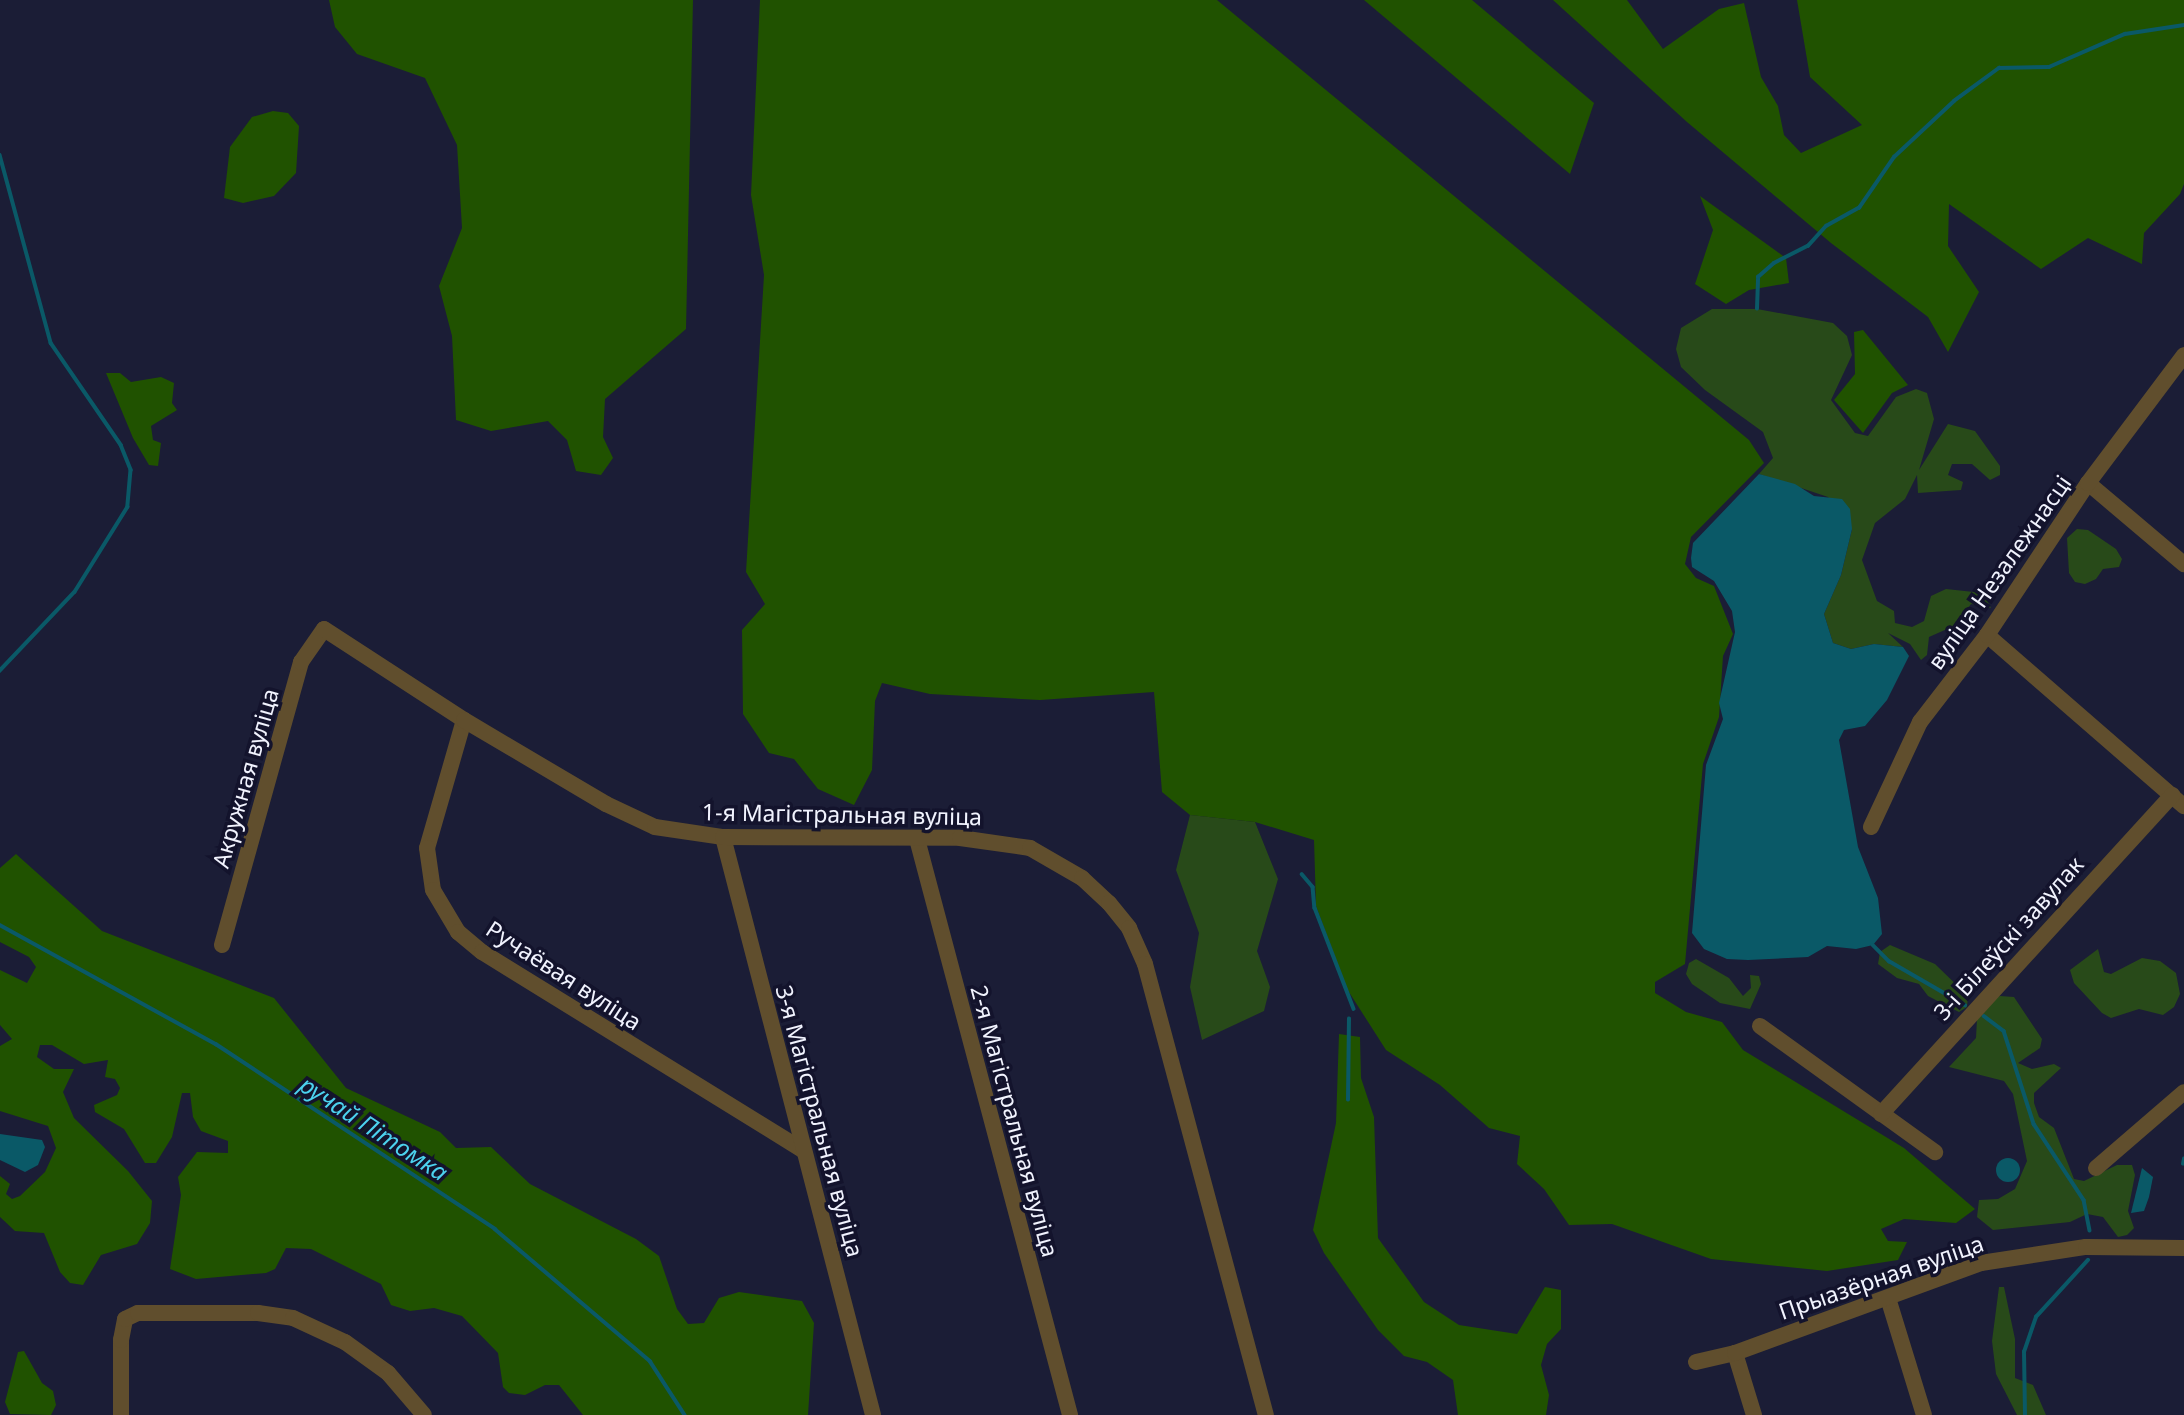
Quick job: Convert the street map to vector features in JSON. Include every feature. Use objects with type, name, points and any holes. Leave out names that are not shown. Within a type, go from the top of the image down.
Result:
[{"type":"street","name":"вуліца Незалежнасці","points":[[1871,827],[1920,722],[1987,635],[2088,483],[2184,355]]},
{"type":"street","points":[[2088,483],[2184,564]]},
{"type":"street","name":"1-я Магістральная вуліца","points":[[324,629],[464,720],[606,804],[655,827],[723,837],[960,838],[1030,848],[1082,878],[1129,928],[1160,1010],[1266,1415]]},
{"type":"street","name":"Акружная вуліца","points":[[222,944],[302,662],[324,629]]},
{"type":"street","points":[[1987,635],[2178,800]]},
{"type":"street","name":"Ручаёвая вуліца","points":[[464,720],[427,848],[433,890],[457,932],[494,959],[803,1150]]},
{"type":"street","name":"3-і Білеўскі завулак","points":[[1881,1114],[2178,800]]},
{"type":"street","name":"3-я Магістральная вуліца","points":[[723,837],[873,1415]]},
{"type":"street","name":"2-я Магістральная вуліца","points":[[917,839],[1070,1415]]},
{"type":"street","points":[[1760,1026],[1935,1152]]},
{"type":"street","points":[[2096,1168],[2184,1092]]},
{"type":"street","name":"Прыазёрная вуліца","points":[[1696,1363],[1735,1353],[1981,1263],[2086,1248],[2176,1248]]},
{"type":"street","points":[[1888,1298],[1924,1415]]},
{"type":"street","points":[[121,1415],[121,1340],[125,1319],[138,1313],[258,1313],[293,1318],[325,1330],[374,1362],[424,1415]]},
{"type":"street","points":[[1735,1353],[1754,1415]]},
{"type":"shaded area","points":[[1712,309],[1757,309],[1833,323],[1847,336],[1852,355],[1831,400],[1855,433],[1868,436],[1896,397],[1916,389],[1927,393],[1934,419],[1919,470],[1948,424],[1975,431],[2000,466],[2000,475],[1990,480],[1972,464],[1952,464],[1948,475],[1963,482],[1961,490],[1918,493],[1917,475],[1905,499],[1875,523],[1862,560],[1877,601],[1894,611],[1895,623],[1912,627],[1924,621],[1931,596],[1946,589],[1983,593],[1991,608],[1971,604],[1956,625],[1929,637],[1927,655],[1921,660],[1910,644],[1888,633],[1903,647],[1874,644],[1851,649],[1833,643],[1824,614],[1841,575],[1852,529],[1828,497],[1759,474],[1773,458],[1763,432],[1705,390],[1681,367],[1676,349],[1681,328]]},
{"type":"shaded area","points":[[1759,474],[1795,484],[1814,496],[1842,499],[1850,509],[1852,529],[1841,575],[1824,614],[1833,643],[1851,649],[1874,644],[1903,647],[1909,656],[1887,700],[1865,726],[1844,730],[1839,740],[1858,847],[1878,898],[1882,934],[1873,945],[1856,949],[1827,946],[1808,957],[1748,960],[1727,959],[1704,949],[1692,933],[1706,765],[1723,719],[1719,703],[1735,632],[1732,611],[1714,581],[1692,567],[1691,558],[1693,543]]},
{"type":"shaded area","points":[[2077,529],[2088,530],[2116,549],[2122,559],[2119,567],[2103,569],[2096,579],[2085,584],[2075,582],[2069,573],[2067,538]]},
{"type":"shaded area","points":[[1190,815],[1255,822],[1278,879],[1257,951],[1270,987],[1264,1011],[1202,1040],[1190,987],[1199,933],[1176,870]]},
{"type":"shaded area","points":[[1890,945],[1935,964],[1968,996],[1967,1007],[1959,1012],[1928,996],[1919,984],[1897,978],[1878,964],[1880,952]]},
{"type":"shaded area","points":[[2098,949],[2104,972],[2111,974],[2142,958],[2160,961],[2176,973],[2180,994],[2174,1007],[2163,1015],[2139,1009],[2111,1018],[2102,1013],[2074,983],[2070,970]]},
{"type":"shaded area","points":[[1696,959],[1729,978],[1743,996],[1751,988],[1750,975],[1759,976],[1761,984],[1750,1009],[1720,1003],[1692,984],[1686,974],[1689,963]]},
{"type":"shaded area","points":[[2000,996],[2014,997],[2042,1039],[2040,1048],[2018,1063],[2032,1069],[2054,1064],[2061,1068],[2034,1093],[2034,1103],[2039,1117],[2054,1128],[2074,1179],[2084,1181],[2117,1165],[2132,1165],[2135,1175],[2128,1211],[2134,1228],[2127,1235],[2118,1237],[2103,1217],[2087,1214],[2070,1222],[1993,1230],[1977,1217],[1979,1200],[1998,1199],[2015,1189],[2027,1161],[2013,1094],[2004,1081],[1949,1067],[1976,1038],[1977,1019],[1990,1001]]},
{"type":"shaded area","points":[[0,1134],[42,1140],[45,1147],[38,1165],[25,1172],[0,1160]]},
{"type":"shaded area","points":[[2008,1158],[2017,1161],[2020,1170],[2017,1179],[2008,1182],[1999,1179],[1996,1170],[1999,1161]]},
{"type":"shaded area","points":[[2142,1168],[2153,1177],[2149,1197],[2144,1211],[2131,1213]]},
{"type":"shaded area","points":[[1999,1287],[2004,1287],[2015,1339],[2015,1378],[2033,1385],[2046,1415],[2017,1415],[1996,1374],[1992,1341]]},
{"type":"green space","points":[[329,0],[693,0],[686,329],[605,399],[603,437],[613,458],[601,475],[576,471],[567,440],[548,421],[491,431],[456,420],[452,336],[439,286],[462,228],[457,145],[425,78],[357,54],[335,27]]},
{"type":"green space","points":[[760,0],[1217,0],[1749,440],[1764,463],[1691,537],[1685,564],[1696,578],[1714,586],[1733,634],[1723,656],[1719,717],[1703,764],[1685,964],[1655,982],[1655,993],[1686,1012],[1722,1022],[1743,1050],[1904,1148],[1975,1209],[1956,1223],[1904,1219],[1881,1229],[1888,1241],[1907,1242],[1898,1260],[1827,1271],[1711,1259],[1612,1224],[1569,1225],[1544,1189],[1517,1164],[1520,1136],[1489,1128],[1440,1085],[1386,1050],[1347,989],[1316,906],[1314,840],[1255,822],[1190,815],[1162,792],[1154,692],[1040,700],[930,694],[882,683],[875,701],[872,770],[854,805],[818,789],[794,759],[769,753],[743,714],[742,630],[765,604],[746,572],[764,275],[751,195]]},
{"type":"green space","points":[[1364,0],[1472,0],[1594,103],[1570,174]]},
{"type":"green space","points":[[1553,0],[1627,0],[1663,49],[1719,9],[1744,3],[1761,77],[1778,106],[1784,135],[1801,153],[1862,125],[1810,77],[1797,0],[2184,0],[2184,184],[2180,194],[2144,233],[2142,264],[2088,238],[2041,269],[1949,204],[1948,246],[1979,292],[1948,352],[1928,317],[1831,243],[1687,122]]},
{"type":"green space","points":[[273,111],[288,113],[299,126],[296,173],[274,196],[243,203],[224,198],[230,147],[252,117]]},
{"type":"green space","points":[[1700,196],[1786,258],[1789,283],[1749,290],[1726,304],[1695,284],[1713,230]]},
{"type":"green space","points":[[1863,330],[1908,385],[1892,393],[1863,433],[1834,400],[1855,374],[1854,332]]},
{"type":"green space","points":[[106,373],[120,373],[131,382],[161,377],[174,383],[172,403],[177,410],[151,426],[153,440],[161,443],[158,466],[149,465],[133,438]]},
{"type":"green space","points":[[16,854],[102,931],[274,998],[346,1088],[440,1132],[456,1148],[491,1147],[530,1184],[636,1239],[659,1256],[677,1309],[688,1324],[704,1323],[719,1298],[739,1292],[802,1301],[814,1323],[808,1415],[583,1415],[559,1385],[545,1385],[525,1395],[509,1393],[503,1387],[498,1353],[462,1316],[434,1308],[410,1311],[391,1305],[381,1284],[311,1249],[286,1248],[275,1269],[266,1273],[196,1279],[170,1269],[181,1195],[178,1177],[197,1152],[228,1153],[228,1141],[201,1131],[193,1117],[190,1093],[182,1093],[172,1137],[156,1163],[145,1163],[124,1129],[95,1112],[94,1105],[117,1095],[120,1088],[115,1079],[105,1077],[108,1060],[84,1064],[52,1045],[40,1045],[37,1057],[54,1069],[74,1069],[63,1092],[74,1118],[128,1171],[152,1201],[150,1223],[137,1244],[101,1255],[83,1285],[70,1283],[60,1272],[44,1233],[15,1231],[0,1217],[0,1176],[10,1184],[6,1194],[12,1199],[20,1196],[45,1172],[56,1148],[48,1126],[0,1111],[0,1046],[12,1039],[0,1025],[0,970],[27,983],[36,967],[29,957],[0,942],[0,868]]},
{"type":"green space","points":[[1339,1034],[1360,1037],[1361,1078],[1374,1117],[1378,1238],[1424,1302],[1459,1325],[1517,1334],[1545,1287],[1561,1290],[1561,1329],[1547,1344],[1541,1365],[1549,1395],[1546,1415],[1458,1415],[1453,1380],[1427,1362],[1404,1356],[1378,1330],[1324,1253],[1313,1230],[1336,1123]]},
{"type":"green space","points":[[24,1351],[42,1383],[53,1391],[56,1405],[51,1415],[10,1414],[5,1402],[18,1352]]},
{"type":"waterway","points":[[1757,309],[1758,277],[1774,263],[1808,246],[1826,226],[1859,208],[1894,157],[1954,101],[1999,68],[2049,67],[2125,34],[2184,25]]},
{"type":"waterway","name":"ручай Пітомка","points":[[0,155],[51,343],[121,445],[131,470],[128,507],[75,592],[0,671]]},
{"type":"waterway","points":[[1302,874],[1313,887],[1315,908],[1354,1009]]},
{"type":"waterway","name":"ручай Пітомка","points":[[0,925],[216,1044],[495,1229],[650,1361],[685,1415]]},
{"type":"waterway","points":[[1873,945],[1889,961],[1965,1005]]},
{"type":"waterway","points":[[1984,1016],[2004,1031],[2034,1124],[2084,1200],[2090,1230]]},
{"type":"waterway","points":[[1348,1100],[1349,1019]]},
{"type":"waterway","points":[[2183,1164],[2184,1159]]},
{"type":"waterway","points":[[2025,1415],[2024,1352],[2036,1317],[2088,1260]]}]
